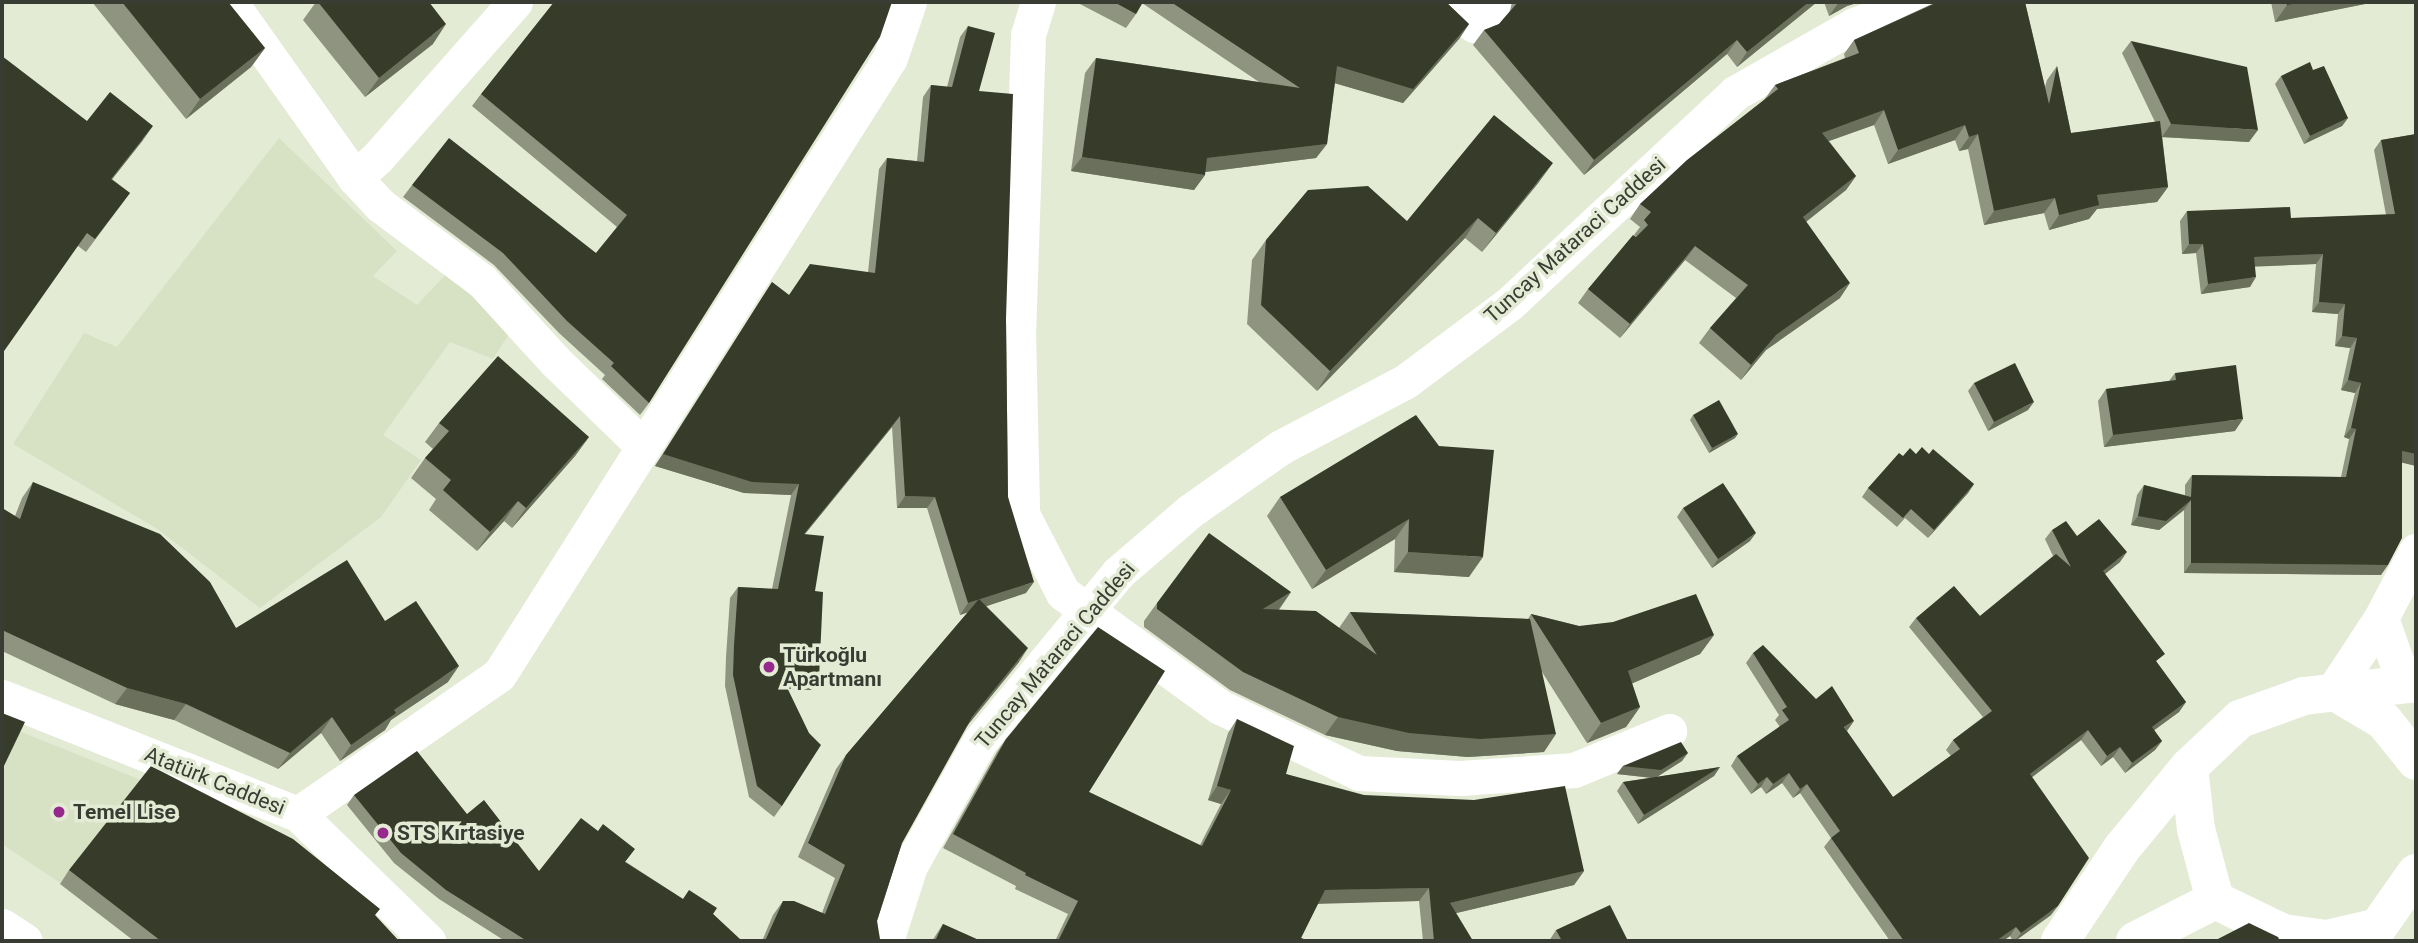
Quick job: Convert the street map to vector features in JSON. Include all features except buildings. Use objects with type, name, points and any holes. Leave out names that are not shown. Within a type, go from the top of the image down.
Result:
[{"type":"main road","points":[[2060,941],[2122,848],[2189,767],[2240,719],[2304,696],[2410,683]]},
{"type":"main road","points":[[2333,691],[2384,721],[2416,761]]},
{"type":"main road","points":[[2189,767],[2196,830],[2215,900],[2283,933],[2327,939],[2378,927],[2416,873]]},
{"type":"main road","points":[[2135,941],[2215,900]]},
{"type":"street","points":[[230,2],[355,178],[380,205],[482,281],[556,362],[643,446]]},
{"type":"street","points":[[355,178],[377,158],[514,2]]},
{"type":"street","points":[[298,814],[499,675],[890,58],[909,2]]},
{"type":"street","points":[[1038,2],[1028,35],[1018,318],[1022,514],[1063,593],[1220,707],[1359,773],[1460,778],[1574,769],[1669,731]]},
{"type":"street","points":[[1446,2],[1474,25],[1494,2]]},
{"type":"street","name":"Tuncay Mataraci Caddesi","points":[[886,941],[910,866],[980,741],[1118,573],[1191,511],[1281,447],[1406,381],[1508,304],[1735,93],[1854,25],[1915,2]]},
{"type":"street","points":[[2333,691],[2381,618],[2416,551]]},
{"type":"street","points":[[2381,618],[2410,683]]},
{"type":"street","name":"Atatürk Caddesi","points":[[2,697],[298,814],[428,941]]},
{"type":"street","points":[[2,926],[25,941]]},
{"type":"shaded area","points":[[279,138],[397,251],[373,276],[417,305],[451,269],[516,323],[493,359],[450,342],[383,435],[421,460],[381,517],[260,608],[159,530],[13,444],[84,333],[117,347]]},
{"type":"shaded area","name":"Temel Lise","points":[[19,731],[141,780],[60,883],[2,844],[2,766]]},
{"type":"place","name":"Türkoğlu Apartmanı","points":[[769,667]]},
{"type":"place","name":"Temel Lise","points":[[59,812]]},
{"type":"place","name":"STS Kırtasiye","points":[[383,833]]}]
